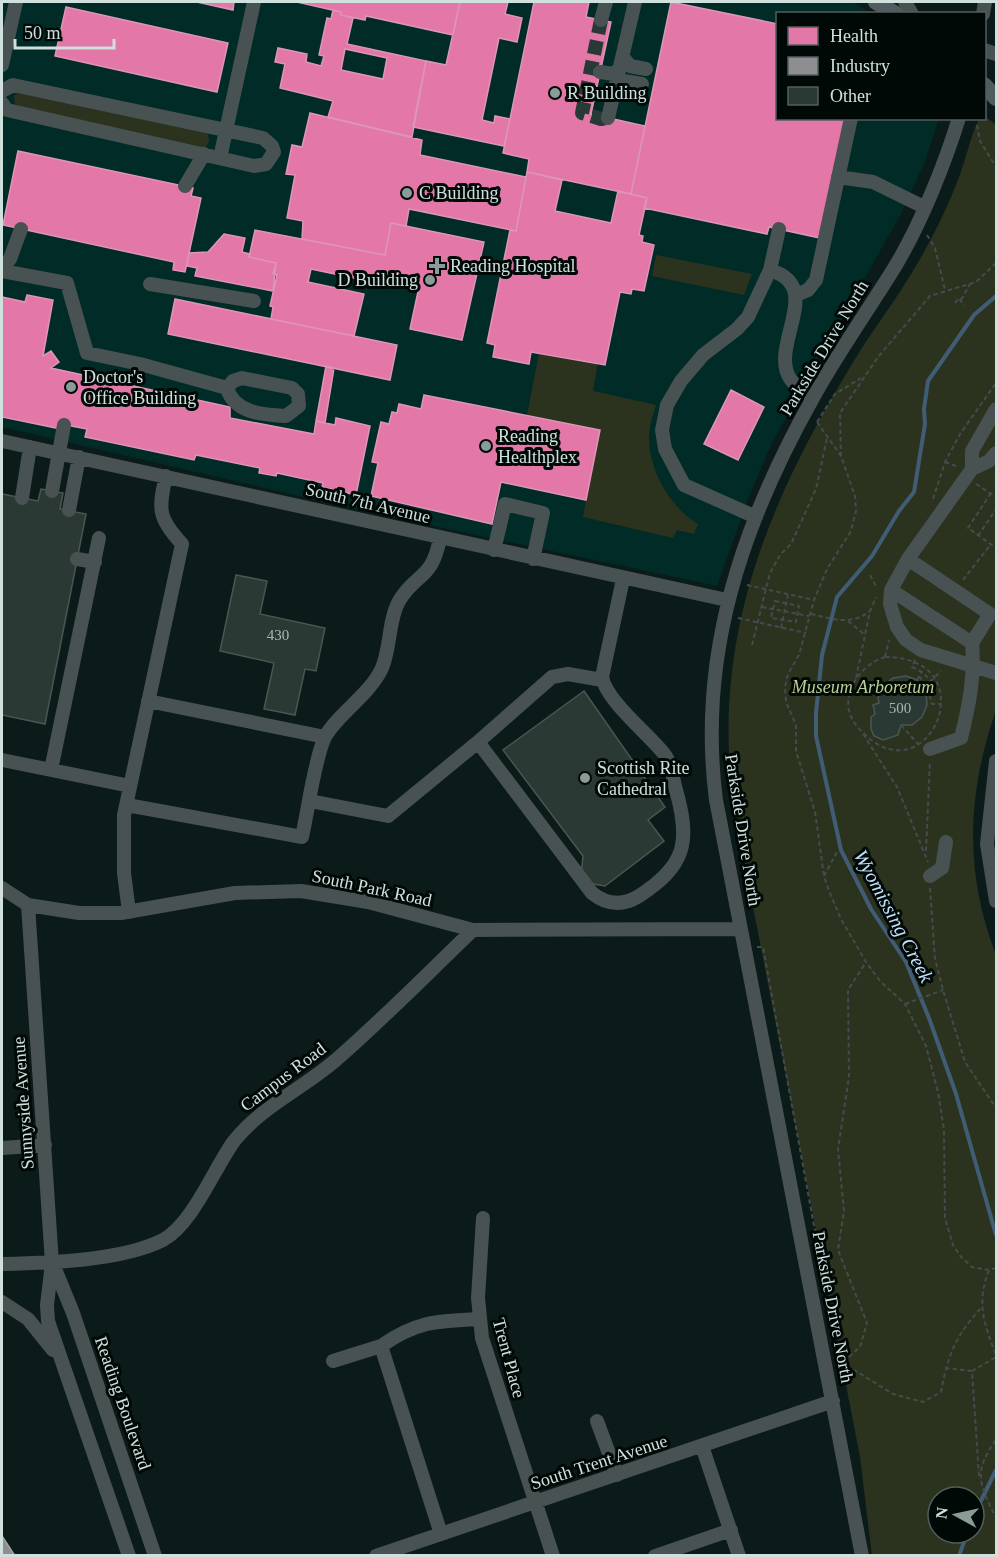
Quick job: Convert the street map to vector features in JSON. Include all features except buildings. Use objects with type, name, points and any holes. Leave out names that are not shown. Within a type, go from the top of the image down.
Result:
[{"type":"main road","points":[[876,2],[893,12]]},
{"type":"street","points":[[2,64],[16,2]]},
{"type":"street","points":[[220,158],[254,2]]},
{"type":"street","points":[[602,20],[606,2]]},
{"type":"street","points":[[608,118],[635,2]]},
{"type":"street","points":[[621,62],[646,69]]},
{"type":"street","points":[[600,72],[614,74],[621,62]]},
{"type":"street","points":[[616,86],[624,81],[642,84]]},
{"type":"street","points":[[2,91],[13,86],[263,138],[272,146],[274,152],[266,164],[260,166],[7,110],[2,103]]},
{"type":"street","points":[[796,296],[812,287],[816,280],[851,120]]},
{"type":"street","name":"Parkside Drive North","points":[[862,1556],[833,1401],[833,1368],[716,800],[711,746],[713,679],[727,600],[770,480],[813,397],[897,263],[943,166],[958,120]]},
{"type":"street","points":[[185,186],[204,154]]},
{"type":"street","points":[[838,177],[873,182],[924,207]]},
{"type":"street","points":[[21,229],[10,258],[2,269],[67,283],[87,353],[140,364],[227,388]]},
{"type":"street","points":[[756,517],[684,484],[665,449],[662,430],[668,405],[675,390],[703,355],[737,329],[748,317],[770,270],[779,229]]},
{"type":"street","points":[[770,270],[783,274],[794,287],[796,296],[785,363],[791,380],[813,397]]},
{"type":"street","points":[[150,284],[229,291],[254,301]]},
{"type":"street","points":[[242,378],[279,384],[292,388],[298,394],[299,406],[286,416],[247,410],[237,406],[230,399],[227,388],[233,381],[242,378]]},
{"type":"street","points":[[972,469],[972,451],[996,409]]},
{"type":"street","points":[[52,491],[64,424]]},
{"type":"street","name":"South 7th Avenue","points":[[2,441],[727,600]]},
{"type":"street","points":[[22,498],[30,447]]},
{"type":"street","points":[[884,590],[972,469],[989,461],[996,453]]},
{"type":"street","points":[[69,510],[79,457]]},
{"type":"street","points":[[129,912],[124,851],[126,805],[182,544],[170,530],[161,514],[160,498],[166,476]]},
{"type":"street","points":[[494,550],[505,504],[543,513],[533,559]]},
{"type":"street","points":[[51,770],[99,538]]},
{"type":"street","points":[[126,805],[302,837],[325,737],[363,696],[381,669],[389,648],[395,610],[400,600],[433,566],[440,538]]},
{"type":"street","points":[[77,559],[95,562]]},
{"type":"street","points":[[908,559],[990,614],[972,643],[974,666],[969,705],[961,738],[925,747]]},
{"type":"street","points":[[478,742],[592,893],[608,902],[625,903],[635,899],[671,872],[683,846],[678,795],[667,758],[614,698],[602,680],[623,579]]},
{"type":"street","points":[[884,590],[972,643]]},
{"type":"street","points":[[884,590],[891,615],[906,640],[921,650],[996,673]]},
{"type":"street","points":[[310,801],[388,816],[552,677],[568,674],[602,680]]},
{"type":"street","points":[[148,701],[325,737]]},
{"type":"street","points":[[2,760],[130,786]]},
{"type":"street","points":[[996,760],[987,844],[996,900]]},
{"type":"street","points":[[930,876],[942,868],[946,842]]},
{"type":"street","name":"South Park Road","points":[[2,888],[28,905],[79,913],[129,912],[235,893],[301,891],[369,902],[473,930],[741,929]]},
{"type":"street","name":"Sunnyside Avenue","points":[[28,905],[52,1263]]},
{"type":"street","name":"Campus Road","points":[[52,1263],[142,1248],[166,1238],[199,1199],[225,1154],[245,1128],[263,1111],[310,1082],[338,1058],[473,930]]},
{"type":"street","points":[[2,1148],[45,1145]]},
{"type":"street","name":"Trent Place","points":[[483,1218],[479,1319],[485,1353],[553,1556]]},
{"type":"street","points":[[2,1264],[52,1263],[47,1305],[48,1321],[129,1556]]},
{"type":"street","name":"Reading Boulevard","points":[[52,1263],[74,1313],[155,1556]]},
{"type":"street","points":[[2,1302],[28,1319],[56,1353],[68,1378]]},
{"type":"street","points":[[333,1361],[381,1346],[400,1333],[432,1321],[479,1319]]},
{"type":"street","points":[[381,1346],[441,1534]]},
{"type":"street","name":"South Trent Avenue","points":[[376,1556],[833,1401]]},
{"type":"street","points":[[597,1421],[617,1475]]},
{"type":"street","points":[[702,1446],[739,1556]]},
{"type":"street","points":[[110,1500],[134,1492]]},
{"type":"street","points":[[655,1556],[730,1530]]},
{"type":"path","points":[[977,125],[980,141],[996,167]]},
{"type":"path","points":[[913,230],[932,239],[945,290]]},
{"type":"path","points":[[995,1268],[989,1270],[972,1267],[961,1257],[951,1238],[945,1218],[944,1130],[938,1092],[926,1046],[905,1004],[880,981],[841,919],[824,876],[815,812],[796,751],[796,725],[786,694],[788,674],[799,656],[814,600],[827,569],[851,531],[856,511],[855,496],[841,456],[840,413],[854,395],[863,376],[930,296],[970,284],[984,276],[996,262]]},
{"type":"path","points":[[955,303],[961,300],[970,284]]},
{"type":"path","points":[[961,300],[964,306]]},
{"type":"path","points":[[817,422],[835,394],[863,376]]},
{"type":"path","points":[[804,415],[817,422],[841,456]]},
{"type":"path","points":[[752,645],[770,573],[780,555],[791,544],[816,489],[827,438]]},
{"type":"path","points":[[986,490],[996,497]]},
{"type":"path","points":[[991,493],[968,528],[996,548]]},
{"type":"path","points":[[978,536],[996,509]]},
{"type":"path","points":[[955,591],[990,544]]},
{"type":"path","points":[[870,575],[884,590]]},
{"type":"path","points":[[747,585],[814,600]]},
{"type":"path","points":[[781,628],[789,594]]},
{"type":"path","points":[[775,601],[787,603],[799,606],[796,622],[771,618],[775,601]]},
{"type":"path","points":[[762,607],[846,621],[855,621],[870,611]]},
{"type":"path","points":[[736,618],[806,633]]},
{"type":"path","points":[[846,621],[865,635]]},
{"type":"path","points":[[926,854],[897,787],[850,717],[848,697],[856,678],[866,666],[876,660],[903,657],[924,667],[940,685],[941,714],[925,747],[926,854],[930,876],[931,926],[935,959],[965,1062],[996,1108]]},
{"type":"path","points":[[914,667],[930,680]]},
{"type":"path","points":[[916,680],[922,672]]},
{"type":"path","points":[[919,676],[927,686],[932,704],[941,704]]},
{"type":"path","points":[[901,725],[925,747]]},
{"type":"path","points":[[863,734],[874,744],[892,751],[925,747],[932,734]]},
{"type":"path","points":[[824,876],[837,852]]},
{"type":"path","points":[[745,948],[763,947],[825,1290]]},
{"type":"path","points":[[833,1368],[860,1347],[867,1323],[838,1250],[844,1211],[838,1149],[849,1077],[848,990],[866,962]]},
{"type":"path","points":[[905,1004],[943,990]]},
{"type":"path","points":[[945,1368],[972,1371],[996,1356],[982,1306],[982,1289],[989,1270]]},
{"type":"path","points":[[833,1368],[851,1368],[893,1394],[923,1402],[941,1392],[945,1368],[960,1330],[982,1306]]},
{"type":"path","points":[[833,1368],[838,1357]]},
{"type":"path","points":[[972,1371],[981,1489],[996,1518]]},
{"type":"path","points":[[979,1476],[986,1454],[996,1440]]},
{"type":"shaded area","name":"Reading Hospital","points":[[2,2],[853,2],[868,12],[776,12],[776,120],[939,120],[924,164],[901,214],[773,441],[750,494],[717,586],[377,514],[2,427]]},
{"type":"green space","points":[[20,91],[203,130],[208,134],[209,141],[205,149],[15,105],[14,96]]},
{"type":"green space","name":"Museum Arboretum","points":[[987,118],[996,125],[996,710],[979,772],[973,832],[978,893],[996,955],[996,1555],[872,1556],[860,1457],[734,809],[729,744],[731,682],[740,622],[756,564],[777,508],[802,453],[832,398],[920,260],[944,213],[978,121]]},
{"type":"green space","points":[[656,255],[752,274],[744,295],[652,276]]},
{"type":"green space","points":[[539,353],[598,363],[593,391],[656,405],[650,424],[649,441],[655,469],[661,483],[677,507],[698,524],[694,534],[677,530],[673,538],[583,517],[599,431],[527,415]]},
{"type":"waterway","name":"Wyomissing Creek","points":[[996,296],[974,315],[928,381],[924,409],[925,424],[914,492],[899,511],[872,556],[837,597],[822,655],[816,713],[816,736],[841,850],[871,909],[906,962],[929,1018],[956,1094],[996,1235]]},
{"type":"waterway","points":[[986,1490],[996,1470]]},
{"type":"waterway","points":[[959,1556],[963,1545]]},
{"type":"tunnel","points":[[601,20],[582,113],[601,119],[608,118]]},
{"type":"place","name":"R Building","points":[[555,93]]},
{"type":"place","name":"C Building","points":[[407,193]]},
{"type":"place","name":"Reading Hospital","points":[[437,266]]},
{"type":"place","name":"D Building","points":[[430,280]]},
{"type":"place","name":"Doctor's Office Building","points":[[71,387]]},
{"type":"place","name":"Reading Healthplex","points":[[486,446]]},
{"type":"place","name":"Scottish Rite Cathedral","points":[[585,778]]}]
